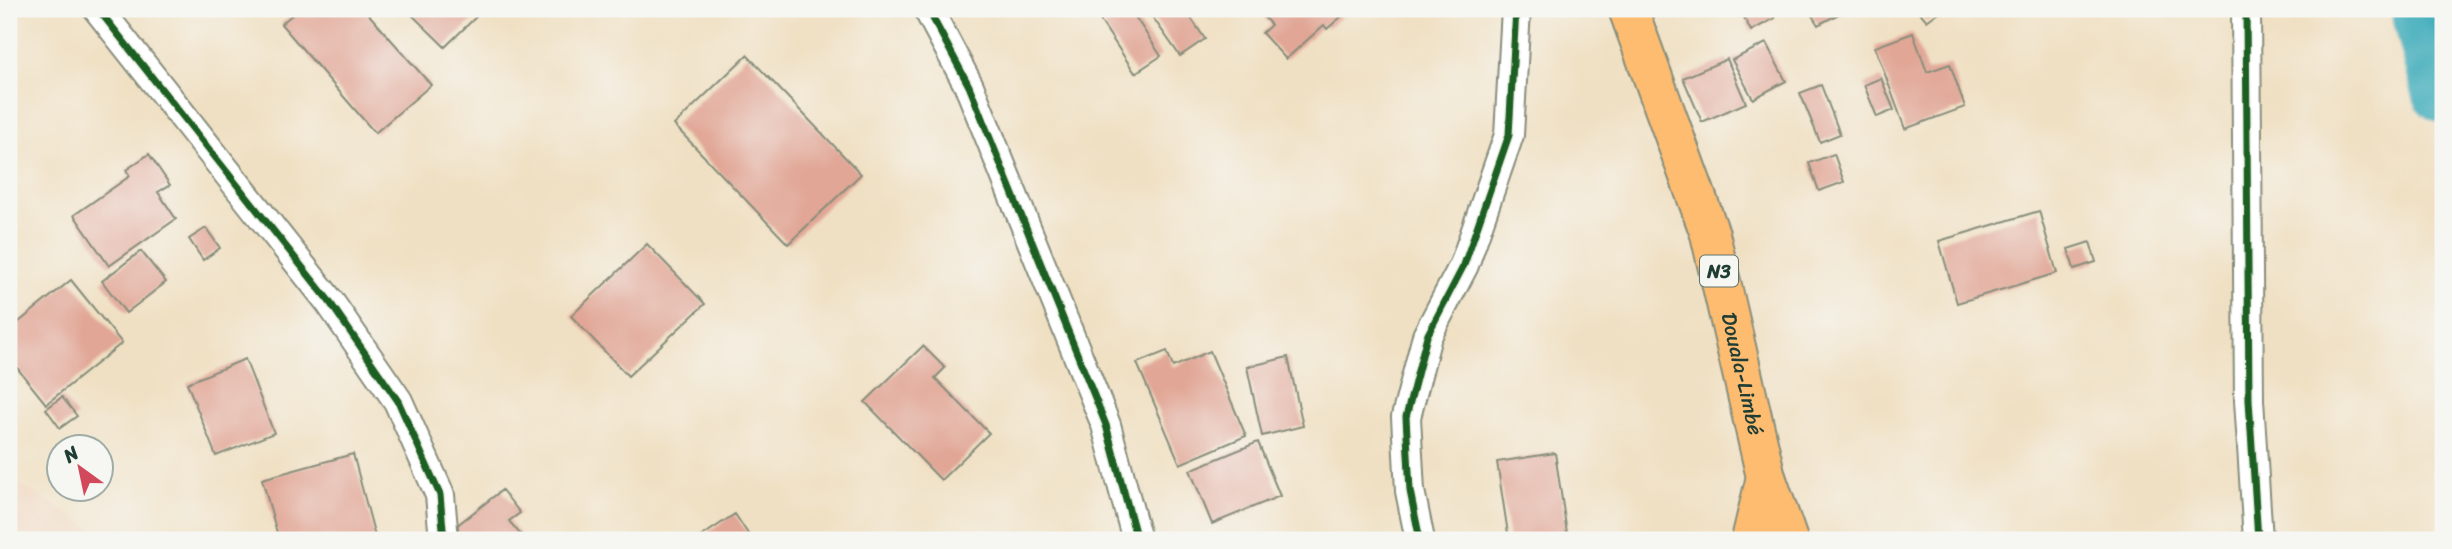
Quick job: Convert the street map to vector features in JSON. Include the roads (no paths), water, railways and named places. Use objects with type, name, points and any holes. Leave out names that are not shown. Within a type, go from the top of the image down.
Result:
[{"type":"highway","name":"Douala-Limbé","points":[[1628,9],[1710,234],[1766,477],[1788,540]]},
{"type":"highway","points":[[1751,540],[1766,477]]},
{"type":"street","points":[[928,9],[969,86],[1106,425],[1138,540]]},
{"type":"street","points":[[1420,540],[1410,491],[1406,417],[1427,335],[1464,265],[1509,135],[1516,9]]},
{"type":"street","points":[[2246,9],[2249,400],[2258,540]]},
{"type":"street","points":[[104,11],[329,301],[398,401],[440,495],[444,540]]},
{"type":"waterway","points":[[2421,9],[2443,92]]}]
